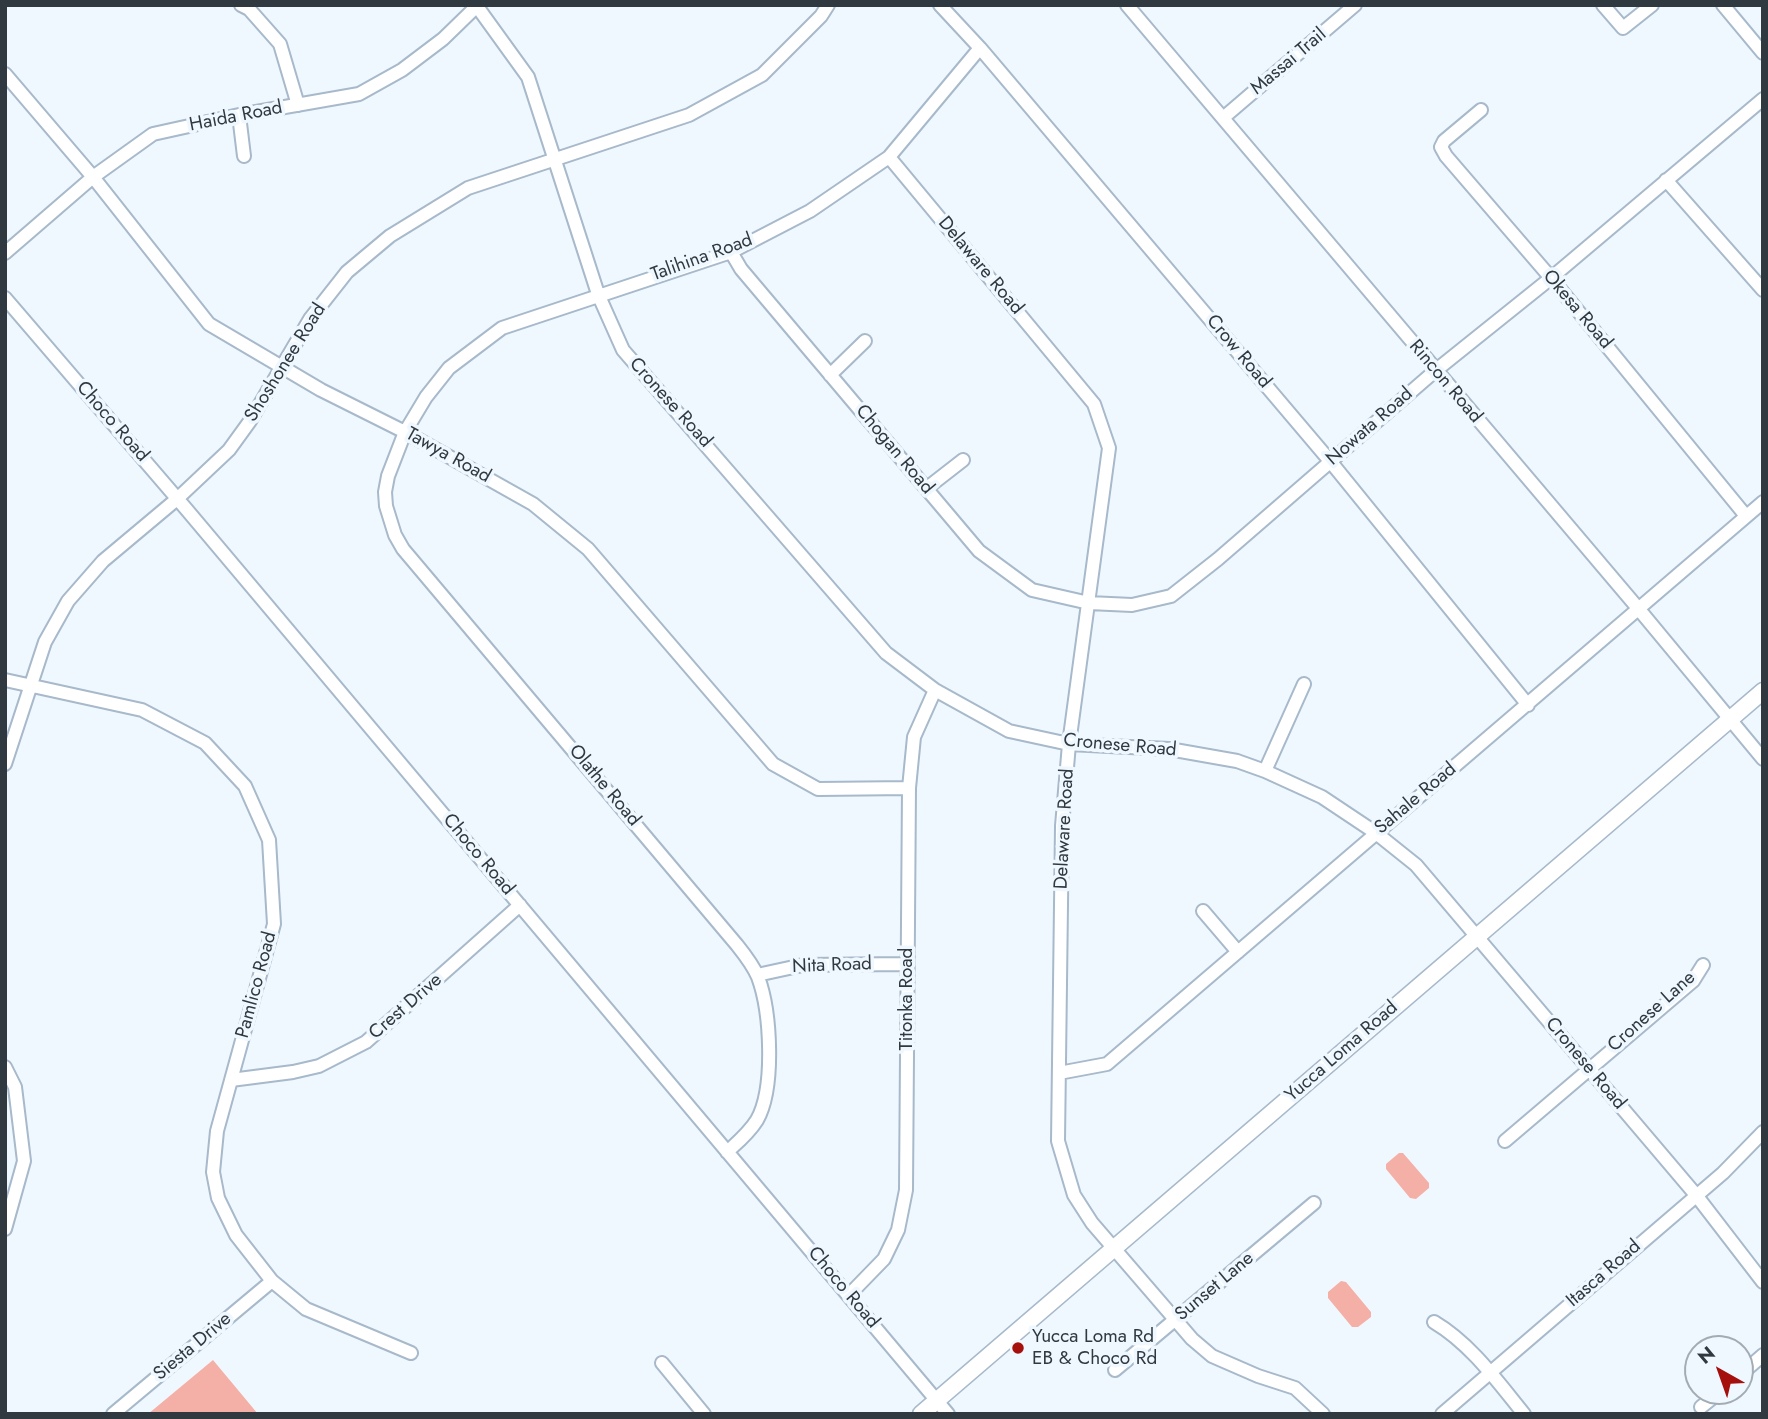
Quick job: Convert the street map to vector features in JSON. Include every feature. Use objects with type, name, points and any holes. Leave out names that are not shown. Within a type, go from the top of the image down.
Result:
[{"type":"main road","name":"Yucca Loma Road","points":[[921,1414],[1763,691]]},
{"type":"street","points":[[241,5],[249,9],[280,44],[299,105]]},
{"type":"street","name":"Shoshonee Road","points":[[5,764],[45,642],[55,621],[78,587],[115,550],[177,499],[229,450],[250,421],[310,319],[347,272],[390,236],[468,188],[689,115],[762,75],[821,16],[828,5]]},
{"type":"street","name":"Crow Road","points":[[940,5],[980,48],[1330,461],[1528,705]]},
{"type":"street","name":"Rincon Road","points":[[1127,5],[1763,759]]},
{"type":"street","name":"Massai Trail","points":[[1223,118],[1355,5]]},
{"type":"street","points":[[1603,5],[1623,29],[1652,5]]},
{"type":"street","points":[[1723,5],[1763,53]]},
{"type":"street","name":"Haida Road","points":[[5,253],[93,177],[153,134],[239,115],[359,94],[402,70],[443,39],[477,6]]},
{"type":"street","name":"Cronese Road","points":[[477,6],[528,77],[598,294],[623,350],[886,653],[935,690],[1009,731],[1069,744],[1169,749],[1237,761],[1322,797],[1376,833],[1416,865],[1696,1195],[1763,1282]]},
{"type":"street","name":"Talihina Road","points":[[405,432],[426,397],[449,368],[502,328],[731,252],[810,211],[889,157],[980,48]]},
{"type":"street","name":"Tawya Road","points":[[5,74],[93,177],[209,324],[281,368],[405,432],[533,504],[588,549],[773,764],[818,789],[909,788]]},
{"type":"street","name":"Nowata Road","points":[[1089,603],[1132,605],[1171,596],[1218,559],[1435,371],[1551,278],[1763,99]]},
{"type":"street","name":"Okesa Road","points":[[1481,110],[1444,141],[1441,147],[1446,156],[1551,278],[1746,516]]},
{"type":"street","points":[[239,115],[244,156]]},
{"type":"street","name":"Delaware Road","points":[[889,157],[1094,404],[1109,448],[1069,744],[1062,826],[1058,1140],[1074,1195],[1114,1248],[1192,1339],[1212,1356],[1258,1376],[1295,1388],[1324,1414]]},
{"type":"street","points":[[1666,180],[1763,290]]},
{"type":"street","name":"Chogan Road","points":[[731,252],[741,269],[979,551],[1032,590],[1089,603]]},
{"type":"street","name":"Choco Road","points":[[5,298],[948,1414]]},
{"type":"street","points":[[830,374],[865,341]]},
{"type":"street","name":"Olathe Road","points":[[405,432],[393,460],[385,492],[389,520],[403,549],[737,945],[757,975],[764,995],[767,1026],[766,1096],[758,1118],[748,1133],[727,1152]]},
{"type":"street","points":[[927,488],[963,460]]},
{"type":"street","name":"Sahale Road","points":[[1059,1073],[1107,1064],[1528,705],[1637,607],[1763,502]]},
{"type":"street","name":"Pamlico Road","points":[[5,680],[142,710],[205,743],[245,786],[269,839],[274,924],[217,1131],[213,1172],[218,1198],[236,1235],[272,1280],[306,1309],[411,1353]]},
{"type":"street","points":[[1265,771],[1304,684]]},
{"type":"street","name":"Titonka Road","points":[[849,1295],[884,1259],[898,1230],[906,1190],[909,788],[914,737],[935,690]]},
{"type":"street","name":"Crest Drive","points":[[231,1080],[319,1066],[366,1042],[520,905]]},
{"type":"street","points":[[1203,911],[1238,952]]},
{"type":"street","name":"Nita Road","points":[[757,975],[803,965],[907,964]]},
{"type":"street","name":"Cronese Lane","points":[[1505,1141],[1693,981],[1703,965]]},
{"type":"street","points":[[5,1067],[15,1087],[24,1161],[5,1229]]},
{"type":"street","name":"Itasca Road","points":[[1441,1414],[1696,1195],[1748,1149],[1763,1132]]},
{"type":"street","name":"Sunset Lane","points":[[1115,1370],[1314,1203]]},
{"type":"street","name":"Siesta Drive","points":[[113,1414],[272,1280]]},
{"type":"street","points":[[1434,1322],[1450,1331],[1490,1372],[1524,1414]]},
{"type":"street","points":[[662,1363],[704,1414]]},
{"type":"shaded area","points":[[1399,1153],[1403,1153],[1429,1183],[1429,1188],[1416,1199],[1410,1198],[1386,1169],[1386,1164]]},
{"type":"shaded area","points":[[1341,1281],[1346,1282],[1371,1312],[1371,1317],[1358,1327],[1352,1327],[1328,1298],[1328,1292]]},
{"type":"shaded area","points":[[213,1360],[258,1414],[148,1414]]},
{"type":"place","name":"Yucca Loma Rd EB & Choco Rd","points":[[1018,1348]]}]
